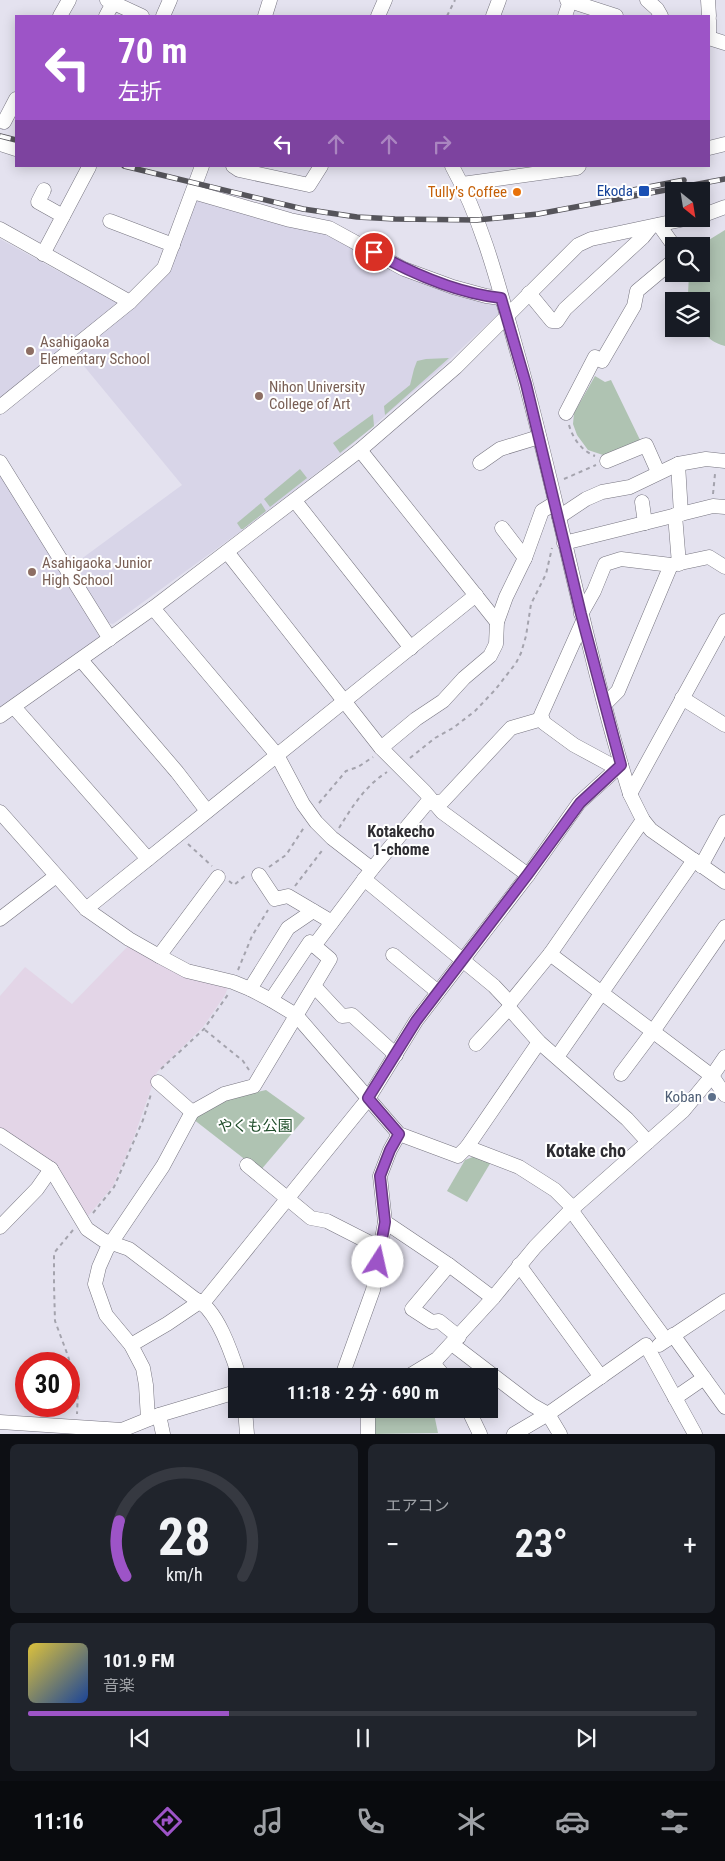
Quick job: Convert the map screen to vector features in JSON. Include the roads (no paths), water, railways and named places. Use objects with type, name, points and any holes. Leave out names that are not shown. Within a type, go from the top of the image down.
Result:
[{"type":"street","points":[[60,15],[68,0]]},
{"type":"street","points":[[163,15],[170,0]]},
{"type":"street","points":[[265,15],[270,0]]},
{"type":"street","points":[[378,15],[385,0]]},
{"type":"street","points":[[493,15],[499,0]]},
{"type":"street","points":[[647,0],[660,15]]},
{"type":"street","points":[[708,0],[709,15]]},
{"type":"street","points":[[106,15],[110,1],[140,15]]},
{"type":"street","points":[[565,15],[569,1],[613,15]]},
{"type":"street","points":[[710,38],[725,42]]},
{"type":"street","points":[[4,122],[15,101]]},
{"type":"street","points":[[0,144],[15,149]]},
{"type":"street","points":[[710,146],[725,144]]},
{"type":"street","points":[[43,254],[88,167]]},
{"type":"street","points":[[0,407],[130,302],[164,268],[202,167]]},
{"type":"street","points":[[234,167],[239,170],[257,170],[309,185],[320,167]]},
{"type":"street","points":[[453,167],[475,213],[507,316],[559,517],[582,617],[630,794],[643,820],[661,838],[725,882]]},
{"type":"street","points":[[462,184],[557,168],[578,167]]},
{"type":"street","points":[[44,190],[38,202],[63,216]]},
{"type":"street","points":[[193,192],[290,220],[328,228],[404,269],[462,289],[501,298]]},
{"type":"street","points":[[710,213],[725,207]]},
{"type":"street","points":[[110,222],[173,245]]},
{"type":"street","points":[[0,716],[153,608],[360,450],[456,368],[578,245],[591,239],[665,224]]},
{"type":"street","points":[[655,226],[665,237]]},
{"type":"street","points":[[529,293],[552,321],[557,321],[564,309],[655,226]]},
{"type":"street","points":[[0,229],[130,302]]},
{"type":"street","points":[[566,413],[595,358],[602,361],[635,303],[637,290],[665,267]]},
{"type":"street","points":[[480,463],[500,448],[539,437]]},
{"type":"street","points":[[607,461],[646,445],[658,472]]},
{"type":"street","points":[[360,450],[497,622]]},
{"type":"street","points":[[559,517],[586,499],[602,492],[630,487],[678,464],[692,460],[720,460]]},
{"type":"street","points":[[0,462],[110,639]]},
{"type":"street","points":[[605,704],[618,691],[675,564],[678,515],[678,464]]},
{"type":"street","points":[[295,501],[411,648]]},
{"type":"street","points":[[642,502],[645,523]]},
{"type":"street","points":[[383,749],[416,718],[443,701],[464,678],[490,656],[496,644],[497,622],[506,597],[525,558],[542,511],[555,503]]},
{"type":"street","points":[[564,542],[718,507]]},
{"type":"street","points":[[502,528],[525,558]]},
{"type":"street","points":[[227,552],[383,749],[442,812],[528,874]]},
{"type":"street","points":[[621,765],[611,765],[574,745],[544,723],[541,716],[605,564],[621,559],[675,564],[709,557],[725,567]]},
{"type":"street","points":[[86,909],[476,595]]},
{"type":"street","points":[[153,608],[277,755],[294,789],[311,816],[368,874],[494,986],[539,1042],[626,1119],[648,1142]]},
{"type":"street","points":[[630,794],[682,698],[721,635],[725,620]]},
{"type":"street","points":[[81,660],[177,772],[207,811]]},
{"type":"street","points":[[682,698],[725,725]]},
{"type":"street","points":[[14,707],[148,858]]},
{"type":"street","points":[[314,946],[368,874],[426,804],[443,801],[511,728],[542,719]]},
{"type":"street","points":[[131,1345],[202,1302],[368,1098],[416,1021],[580,803],[621,765]]},
{"type":"street","points":[[0,812],[86,909],[129,939],[187,971],[233,982],[250,989],[296,1016],[399,1134],[458,1156],[467,1148],[539,1042]]},
{"type":"street","points":[[476,1044],[550,954],[643,820]]},
{"type":"street","points":[[557,1058],[698,863],[725,822]]},
{"type":"street","points":[[259,873],[275,899],[288,896],[332,922]]},
{"type":"street","points":[[158,956],[220,874]]},
{"type":"street","points":[[0,919],[56,876]]},
{"type":"street","points":[[250,989],[288,928],[313,911]]},
{"type":"street","points":[[621,1074],[654,1030],[725,927]]},
{"type":"street","points":[[163,1434],[154,1417],[143,1368],[131,1345],[106,1315],[95,1284],[99,1267],[107,1249],[163,1166],[192,1112],[224,1094],[254,1086],[330,960],[310,942],[271,1000]]},
{"type":"street","points":[[550,954],[654,1030],[712,1076],[725,1095]]},
{"type":"street","points":[[393,955],[438,992]]},
{"type":"street","points":[[315,987],[342,1016],[352,1015],[396,1055]]},
{"type":"street","points":[[424,1368],[433,1363],[455,1341],[519,1266],[572,1209],[683,1111],[725,1057]]},
{"type":"street","points":[[157,1081],[192,1112]]},
{"type":"street","points":[[0,1134],[51,1169],[86,1229],[103,1240],[130,1249],[195,1299],[202,1302],[225,1339],[236,1368]]},
{"type":"street","points":[[345,1368],[373,1290],[385,1222],[380,1176],[390,1150],[399,1134]]},
{"type":"street","points":[[467,1148],[519,1167],[555,1190],[572,1209],[669,1338],[704,1378],[725,1407]]},
{"type":"street","points":[[246,1165],[311,1218],[327,1221],[380,1248]]},
{"type":"street","points":[[0,1226],[37,1189],[51,1169]]},
{"type":"street","points":[[385,1222],[449,1265],[493,1298]]},
{"type":"street","points":[[449,1265],[412,1308],[432,1322],[439,1322],[455,1341],[532,1405],[548,1414],[560,1434]]},
{"type":"street","points":[[519,1266],[601,1377]]},
{"type":"street","points":[[650,1351],[725,1302]]},
{"type":"street","points":[[514,1434],[548,1414],[646,1344],[695,1434]]},
{"type":"street","points":[[433,1363],[437,1368]]},
{"type":"street","points":[[675,1398],[704,1378]]},
{"type":"street","points":[[0,1422],[122,1432],[154,1417],[228,1394]]},
{"type":"street","points":[[246,1418],[247,1434]]},
{"type":"street","points":[[368,1418],[368,1434]]},
{"type":"street","points":[[472,1418],[480,1434]]},
{"type":"railway","points":[[0,136],[15,140]]},
{"type":"railway","points":[[128,167],[303,209],[357,217],[395,219],[477,220],[538,214],[725,179]]},
{"type":"railway","points":[[628,191],[684,180]]},
{"type":"place","name":"Ekoda","points":[[644,191]]},
{"type":"place","name":"Tully's Coffee","points":[[517,192]]},
{"type":"place","name":"Asahigaoka Elementary School","points":[[30,351]]},
{"type":"place","name":"Nihon University College of Art","points":[[259,396]]},
{"type":"place","name":"Asahigaoka Junior High School","points":[[32,572]]},
{"type":"place","name":"Koban","points":[[712,1097]]},
{"type":"district","name":"Kotakecho 1-chome","points":[[401,840]]},
{"type":"district","name":"Kotake cho","points":[[586,1151]]},
{"type":"park label","name":"やくも公園","points":[[255,1126]]}]
